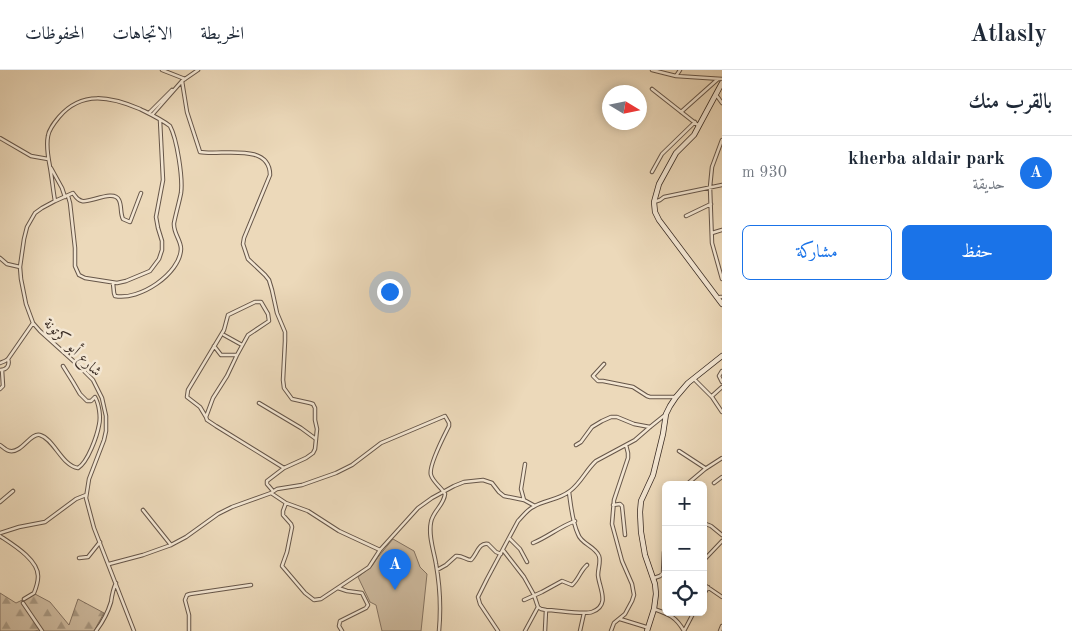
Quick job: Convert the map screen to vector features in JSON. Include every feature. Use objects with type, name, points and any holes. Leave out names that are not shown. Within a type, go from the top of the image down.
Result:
[{"type":"main road","points":[[721,80],[694,135],[676,153],[659,184],[656,212],[659,220],[722,304]]},
{"type":"main road","points":[[721,298],[664,222],[658,212],[656,199],[671,164],[678,153],[699,131],[722,88]]},
{"type":"main road","points":[[646,630],[654,609],[656,594],[655,584],[645,555],[641,532],[641,501],[654,475],[666,414],[688,383],[722,356]]},
{"type":"main road","points":[[646,630],[654,602],[653,580]]},
{"type":"street","points":[[162,70],[183,80]]},
{"type":"street","points":[[150,114],[183,80],[198,70]]},
{"type":"street","points":[[652,70],[676,76],[721,80]]},
{"type":"street","points":[[676,76],[680,70]]},
{"type":"street","points":[[183,80],[187,112],[200,152],[233,152],[253,155],[263,158],[269,168],[270,175],[243,244],[248,259],[268,280],[272,290],[275,309],[285,332],[284,388],[292,399],[310,402],[314,406],[317,429],[314,449],[309,456],[284,468],[266,481],[267,484],[272,492],[286,503],[308,511],[342,533],[380,550]]},
{"type":"street","points":[[681,112],[721,80]]},
{"type":"street","points":[[652,89],[699,126]]},
{"type":"street","points":[[718,96],[722,103]]},
{"type":"street","points":[[55,201],[48,159],[47,138],[51,128],[67,109],[76,103],[99,98],[109,99],[125,103],[168,124],[172,130],[181,174],[181,193],[174,226],[180,245],[180,255],[175,265],[155,286],[126,296],[115,296],[113,283]]},
{"type":"street","points":[[50,167],[70,202],[75,266],[78,273],[85,278],[113,283],[126,281],[150,271],[161,255],[162,250],[162,241],[156,218],[163,180],[160,120]]},
{"type":"street","points":[[652,172],[662,154],[694,122]]},
{"type":"street","points":[[0,138],[31,156],[48,159]]},
{"type":"street","points":[[722,140],[712,168],[710,187],[714,250],[722,279]]},
{"type":"street","points":[[656,199],[722,185]]},
{"type":"street","points":[[66,196],[73,193],[77,199],[83,201],[108,196],[116,197],[119,200],[121,217],[124,221],[130,222],[140,193]]},
{"type":"street","name":"شارع أبو كرتونة","points":[[66,196],[35,213],[29,223],[24,239],[20,267],[22,287],[33,323],[93,380],[102,398],[106,416],[106,431],[89,480],[86,495],[100,542],[134,631]]},
{"type":"street","points":[[686,216],[711,204]]},
{"type":"street","points":[[712,233],[722,230]]},
{"type":"street","points":[[0,258],[7,264],[20,267]]},
{"type":"street","points":[[206,417],[213,398],[227,376],[242,345],[251,333],[269,321],[268,314],[261,302],[255,302],[228,315],[224,330],[186,396],[200,407],[207,420],[284,468]]},
{"type":"street","points":[[0,363],[8,359],[33,323]]},
{"type":"street","points":[[224,335],[242,345]]},
{"type":"street","points":[[214,346],[221,355],[237,355]]},
{"type":"street","points":[[0,389],[3,386],[1,370],[9,364],[8,359]]},
{"type":"street","points":[[604,364],[593,376],[597,380],[633,387],[654,398],[676,398]]},
{"type":"street","points":[[0,446],[8,451],[14,451],[25,445],[34,435],[39,434],[45,437],[73,467],[78,468],[82,466],[100,424],[98,407],[95,397],[88,402],[81,396],[63,366]]},
{"type":"street","points":[[722,371],[719,376],[722,382]]},
{"type":"street","points":[[694,378],[712,396],[722,412]]},
{"type":"street","points":[[712,396],[722,387]]},
{"type":"street","points":[[258,403],[316,439]]},
{"type":"street","points":[[498,631],[478,600],[518,521],[535,506],[569,492],[592,465],[635,440],[666,414]]},
{"type":"street","points":[[109,564],[148,554],[171,544],[186,537],[227,509],[280,489],[302,485],[336,473],[352,465],[381,443],[444,416],[449,425],[431,468],[433,479],[445,494],[430,524],[440,604],[439,631]]},
{"type":"street","points":[[576,445],[581,442],[592,427],[611,417],[617,417],[637,425],[650,426]]},
{"type":"street","points":[[611,631],[612,625],[625,614],[630,606],[634,591],[622,561],[612,524],[613,505],[628,458],[626,445]]},
{"type":"street","points":[[679,451],[705,469]]},
{"type":"street","points":[[691,481],[722,458]]},
{"type":"street","points":[[524,500],[521,489],[525,464]]},
{"type":"street","points":[[714,483],[722,477]]},
{"type":"street","points":[[286,503],[282,515],[292,526],[282,566],[305,593],[314,600],[321,599],[369,567],[380,550],[418,508],[454,486],[464,482],[483,480],[492,483],[504,496],[524,500],[535,506]]},
{"type":"street","points":[[0,502],[13,491]]},
{"type":"street","points":[[503,550],[520,572],[534,595],[538,607],[541,609],[584,613],[597,609],[601,604],[603,596],[598,575],[599,556],[579,537],[569,492]]},
{"type":"street","points":[[0,535],[19,527],[45,522],[76,499],[86,495]]},
{"type":"street","points":[[613,505],[620,504],[622,506],[625,535]]},
{"type":"street","points":[[143,510],[171,544]]},
{"type":"street","points":[[533,543],[574,521]]},
{"type":"street","points":[[707,524],[722,535]]},
{"type":"street","points":[[0,535],[28,556],[38,574],[34,593],[24,599]]},
{"type":"street","points":[[509,538],[520,549],[527,562]]},
{"type":"street","points":[[707,557],[722,541]]},
{"type":"street","points":[[79,558],[88,557],[100,542]]},
{"type":"street","points":[[437,570],[456,556],[471,560],[483,544],[488,544],[501,554]]},
{"type":"street","points":[[524,600],[562,581],[572,584],[587,566]]},
{"type":"street","points":[[653,580],[662,574],[662,571]]},
{"type":"street","points":[[96,631],[110,605],[116,583]]},
{"type":"street","points":[[189,631],[189,615],[185,600],[188,595],[251,585]]},
{"type":"street","points":[[708,587],[722,597]]},
{"type":"street","points":[[338,588],[362,593],[368,605],[366,608],[340,622],[339,626],[342,631]]},
{"type":"street","points":[[23,603],[42,631]]},
{"type":"street","points":[[525,631],[538,607]]},
{"type":"street","points":[[654,609],[671,616],[679,622],[684,631]]},
{"type":"street","points":[[545,631],[546,610]]},
{"type":"street","points":[[580,631],[584,613]]},
{"type":"street","points":[[684,631],[692,616]]},
{"type":"street","points":[[620,619],[646,630]]},
{"type":"street","points":[[720,631],[722,626]]},
{"type":"green space","points":[[393,539],[414,551],[420,567],[427,574],[421,631],[382,631],[376,605],[370,602],[358,577],[372,566]]},
{"type":"green space","points":[[0,593],[16,603],[35,594],[50,602],[69,625],[78,599],[104,613],[94,631],[0,631]]},
{"type":"place","name":"kherba aldair park","points":[[395,590]]}]
